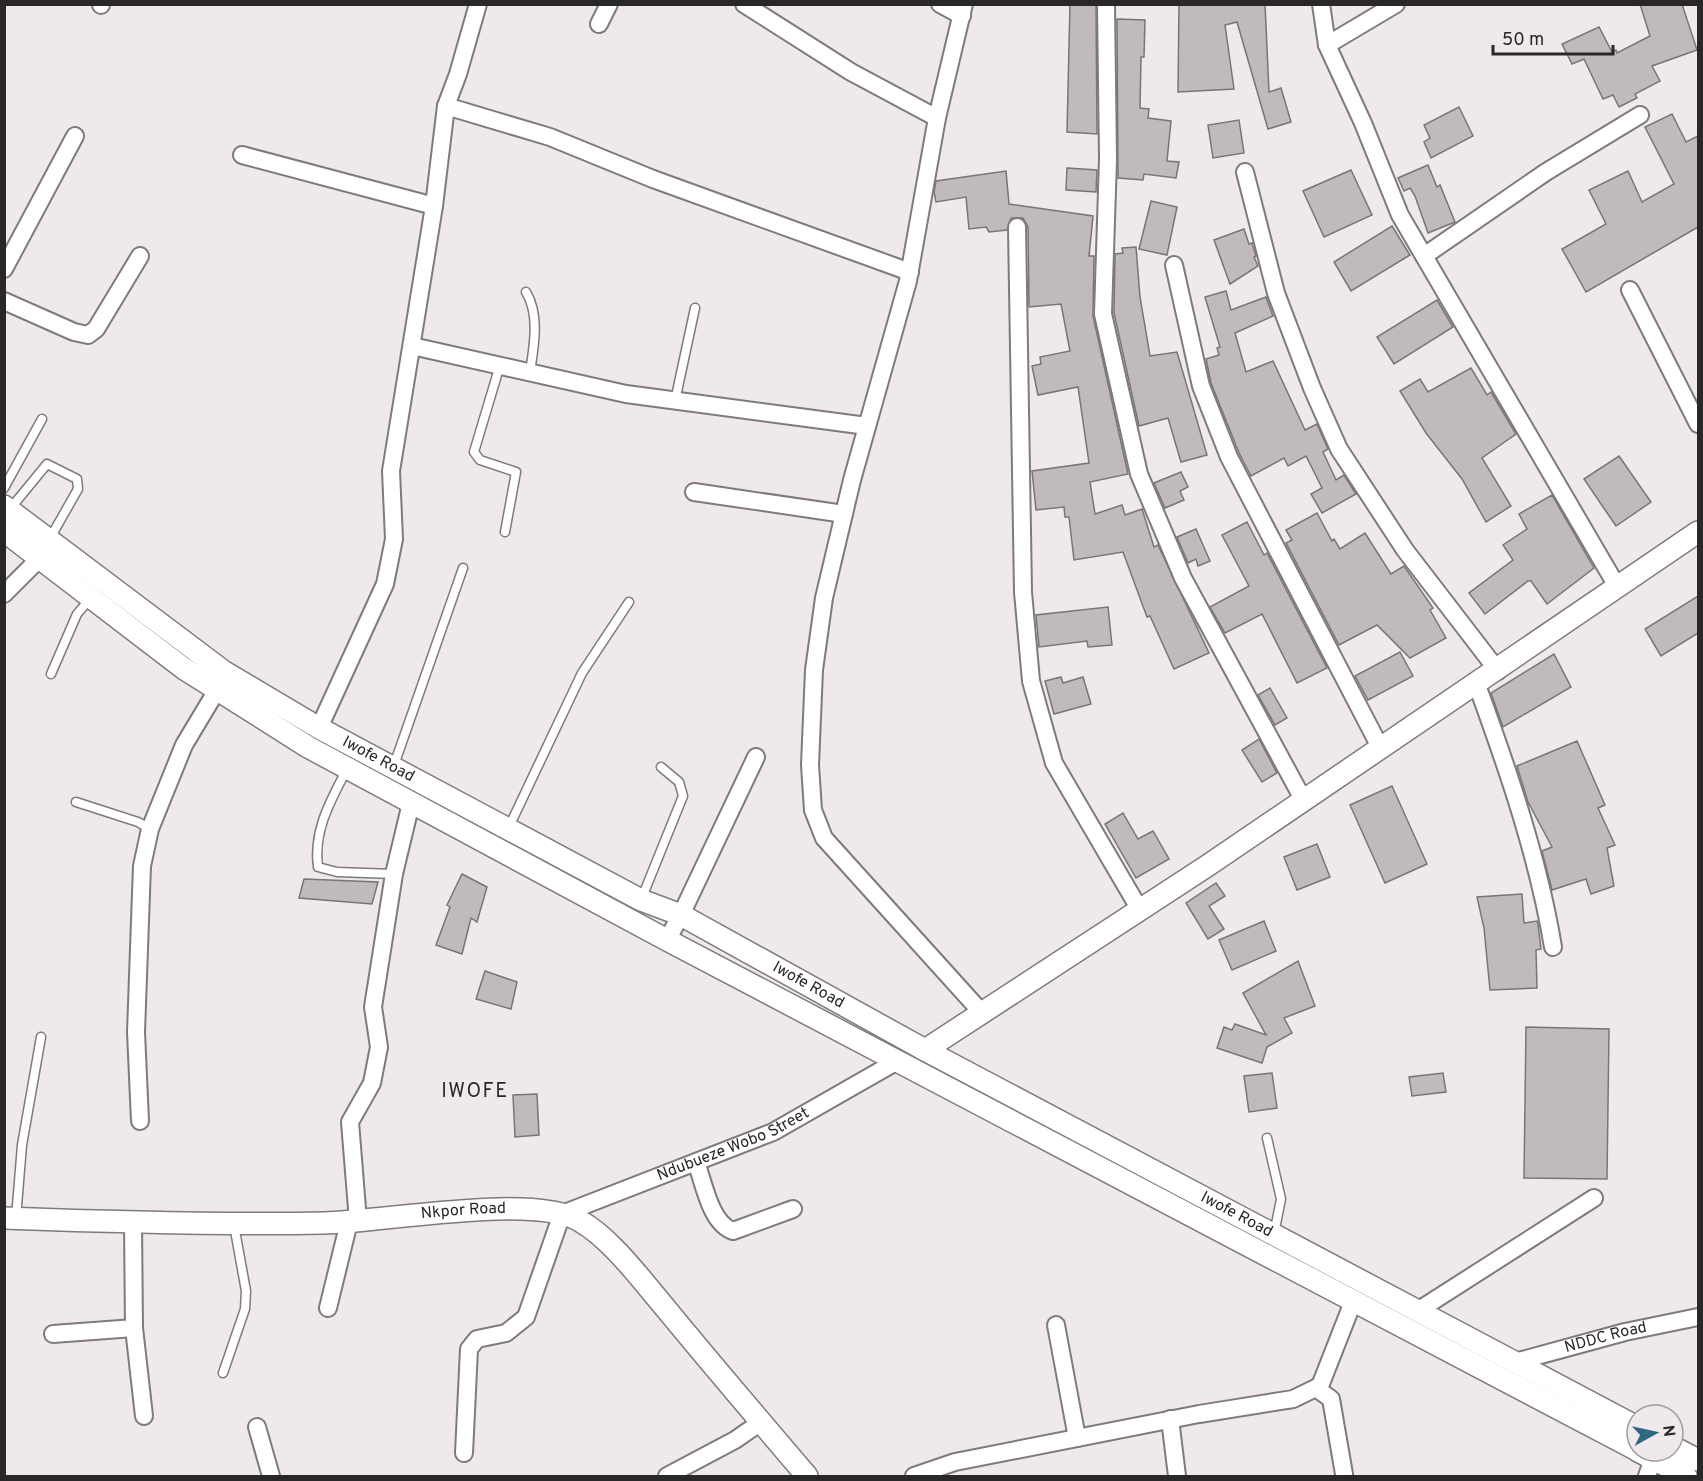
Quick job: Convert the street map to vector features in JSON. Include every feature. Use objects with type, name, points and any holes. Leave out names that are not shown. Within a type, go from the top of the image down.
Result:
[{"type":"street","points":[[319,728],[386,584],[394,539],[391,471],[434,207],[446,106],[458,74],[478,4]]},
{"type":"street","points":[[599,24],[609,4]]},
{"type":"street","points":[[744,4],[851,72],[938,118]]},
{"type":"street","points":[[940,4],[963,10],[938,118],[910,272],[867,426],[824,598],[814,670],[810,765],[813,810],[824,838],[983,1014]]},
{"type":"street","points":[[1106,4],[1108,159],[1103,314],[1139,474],[1183,578],[1304,801]]},
{"type":"street","points":[[1321,4],[1327,45],[1364,123],[1400,215],[1618,588]]},
{"type":"street","points":[[1327,45],[1396,4]]},
{"type":"street","points":[[446,106],[550,137],[653,179],[910,272]]},
{"type":"street","points":[[1424,256],[1546,172],[1640,115]]},
{"type":"street","points":[[4,269],[75,136]]},
{"type":"street","points":[[242,155],[434,207]]},
{"type":"street","points":[[1245,172],[1276,293],[1312,388],[1339,448],[1405,550],[1498,670]]},
{"type":"street","points":[[1017,227],[1023,592],[1032,681],[1053,763],[1140,910]]},
{"type":"street","points":[[4,301],[74,332],[88,335],[96,329],[140,256]]},
{"type":"street","points":[[1174,265],[1201,386],[1229,457],[1381,749]]},
{"type":"street","points":[[1630,290],[1698,424]]},
{"type":"street","points":[[412,346],[626,394],[867,426]]},
{"type":"street","points":[[694,492],[844,514]]},
{"type":"street","name":"Iwofe Road","points":[[7,508],[91,598],[183,668],[308,747],[1625,1449]]},
{"type":"street","name":"Iwofe Road","points":[[4,531],[44,550],[223,671],[319,728],[641,900],[681,915],[925,1050],[1625,1421]]},
{"type":"street","points":[[925,1050],[1304,801],[1698,532]]},
{"type":"street","points":[[4,594],[44,550]]},
{"type":"street","points":[[1477,684],[1516,795],[1546,905],[1552,947]]},
{"type":"street","points":[[140,1120],[136,1021],[142,866],[150,829],[184,745],[217,690]]},
{"type":"street","points":[[667,940],[756,757]]},
{"type":"street","points":[[328,1308],[354,1221],[350,1122],[372,1083],[379,1047],[373,1007],[394,874],[411,803]]},
{"type":"street","name":"Ndubueze Wobo Street","points":[[562,1214],[773,1132],[899,1060]]},
{"type":"street","points":[[696,1162],[716,1215],[724,1227],[733,1231],[793,1209]]},
{"type":"street","points":[[1419,1310],[1593,1198]]},
{"type":"street","name":"Nkpor Road","points":[[10,1218],[234,1224],[354,1221],[513,1209],[562,1214],[580,1220],[609,1246],[807,1476]]},
{"type":"street","points":[[464,1453],[469,1349],[477,1339],[506,1333],[526,1317],[562,1214]]},
{"type":"street","points":[[133,1223],[134,1328],[144,1416]]},
{"type":"street","points":[[914,1476],[955,1462],[1170,1419],[1293,1399],[1320,1386],[1353,1302]]},
{"type":"street","name":"NDDC Road","points":[[1515,1362],[1625,1332],[1698,1317]]},
{"type":"street","points":[[1056,1325],[1077,1438]]},
{"type":"street","points":[[53,1334],[134,1328]]},
{"type":"street","points":[[1316,1388],[1331,1399],[1344,1474]]},
{"type":"street","points":[[1170,1419],[1178,1476]]},
{"type":"street","points":[[667,1476],[735,1440],[761,1422]]},
{"type":"street","points":[[257,1427],[272,1476]]},
{"type":"street","name":"Iwofe Road","points":[[1654,1463],[1686,1476]]},
{"type":"lane","points":[[526,292],[535,316],[530,372]]},
{"type":"lane","points":[[675,402],[695,308]]},
{"type":"lane","points":[[500,365],[474,452],[480,460],[516,472],[505,532]]},
{"type":"lane","points":[[4,488],[42,419]]},
{"type":"lane","points":[[7,508],[47,464],[76,479],[78,489],[44,550]]},
{"type":"lane","points":[[393,768],[463,568]]},
{"type":"lane","points":[[51,674],[77,614],[91,598]]},
{"type":"lane","points":[[508,830],[582,673],[629,602]]},
{"type":"lane","points":[[641,900],[683,796],[679,782],[661,766]]},
{"type":"lane","points":[[347,768],[322,819],[317,844],[318,867],[338,872],[394,874]]},
{"type":"lane","points":[[76,802],[138,822],[150,829]]},
{"type":"lane","points":[[10,1218],[41,1037]]},
{"type":"lane","points":[[1267,1138],[1281,1199],[1274,1235]]},
{"type":"lane","points":[[223,1373],[245,1309],[246,1291],[234,1224]]},
{"type":"building","points":[[1070,4],[1096,4],[1097,134],[1067,132]]},
{"type":"building","points":[[1179,4],[1265,4],[1269,92],[1281,88],[1291,122],[1268,129],[1237,22],[1225,25],[1234,89],[1178,92]]},
{"type":"building","points":[[1640,4],[1682,4],[1697,50],[1652,66],[1660,81],[1635,94],[1637,98],[1619,107],[1613,95],[1603,99],[1584,59],[1572,64],[1562,44],[1599,27],[1612,52],[1616,50],[1617,53],[1650,36]]},
{"type":"building","points":[[1117,19],[1145,20],[1144,57],[1141,57],[1140,108],[1149,109],[1148,118],[1171,121],[1167,161],[1179,162],[1176,178],[1144,174],[1143,180],[1118,178]]},
{"type":"building","points":[[1459,107],[1473,136],[1431,158],[1424,142],[1430,138],[1424,125]]},
{"type":"building","points":[[1672,114],[1686,142],[1698,136],[1698,227],[1586,292],[1562,249],[1606,224],[1589,190],[1628,171],[1642,202],[1674,184],[1645,127]]},
{"type":"building","points":[[1239,120],[1244,153],[1213,158],[1208,125]]},
{"type":"building","points":[[1428,165],[1437,187],[1440,185],[1455,222],[1428,233],[1415,196],[1410,188],[1404,191],[1398,178]]},
{"type":"building","points":[[1067,168],[1097,170],[1096,192],[1066,190]]},
{"type":"building","points":[[1351,170],[1372,215],[1324,237],[1303,191]]},
{"type":"building","points":[[1006,171],[1009,204],[1093,216],[1089,256],[1094,256],[1093,316],[1128,474],[1090,482],[1095,514],[1122,505],[1125,515],[1142,509],[1154,547],[1158,545],[1209,653],[1174,669],[1150,616],[1147,617],[1123,552],[1074,560],[1069,517],[1065,517],[1064,507],[1036,510],[1032,471],[1089,463],[1078,387],[1038,395],[1032,366],[1041,364],[1040,357],[1070,351],[1061,304],[1029,307],[1028,227],[1023,218],[1011,218],[1007,230],[989,232],[986,227],[969,229],[966,197],[936,202],[934,192],[936,181]]},
{"type":"building","points":[[1151,201],[1177,207],[1167,255],[1139,249]]},
{"type":"building","points":[[1392,226],[1410,255],[1351,291],[1334,262]]},
{"type":"building","points":[[1244,229],[1249,244],[1252,243],[1258,266],[1230,284],[1214,240]]},
{"type":"building","points":[[1136,247],[1140,297],[1150,356],[1177,352],[1207,455],[1181,462],[1168,418],[1139,426],[1114,313],[1115,254],[1123,253],[1122,248]]},
{"type":"building","points":[[1226,291],[1231,310],[1266,297],[1273,316],[1235,333],[1246,372],[1273,361],[1305,430],[1317,424],[1328,449],[1323,452],[1336,480],[1344,475],[1356,494],[1322,513],[1311,494],[1322,488],[1306,456],[1288,466],[1284,458],[1251,476],[1239,453],[1211,383],[1206,359],[1219,355],[1217,348],[1220,347],[1205,297]]},
{"type":"building","points":[[1437,300],[1453,327],[1394,364],[1377,337]]},
{"type":"building","points":[[1471,368],[1487,395],[1491,392],[1516,434],[1482,458],[1511,506],[1486,522],[1462,479],[1426,433],[1400,391],[1420,379],[1428,392]]},
{"type":"building","points":[[1619,456],[1651,502],[1616,526],[1584,479]]},
{"type":"building","points":[[1181,472],[1188,487],[1180,491],[1184,500],[1165,508],[1154,483]]},
{"type":"building","points":[[1552,495],[1594,568],[1547,604],[1531,581],[1528,581],[1485,614],[1469,593],[1513,560],[1503,545],[1527,529],[1519,514]]},
{"type":"building","points":[[1317,513],[1332,541],[1334,539],[1340,549],[1365,533],[1391,574],[1404,566],[1433,608],[1430,610],[1446,638],[1410,658],[1377,625],[1339,645],[1286,543],[1292,540],[1286,530]]},
{"type":"building","points":[[1247,522],[1264,555],[1267,553],[1327,668],[1297,683],[1262,614],[1225,633],[1210,607],[1249,586],[1222,535]]},
{"type":"building","points":[[1196,529],[1210,561],[1198,566],[1196,559],[1188,563],[1177,537]]},
{"type":"building","points":[[1698,596],[1698,633],[1661,656],[1645,629]]},
{"type":"building","points":[[1108,607],[1112,645],[1088,647],[1087,641],[1039,647],[1036,615]]},
{"type":"building","points":[[1400,652],[1413,676],[1368,700],[1355,676]]},
{"type":"building","points":[[1554,654],[1571,687],[1503,727],[1491,693]]},
{"type":"building","points":[[1061,677],[1063,683],[1083,677],[1091,704],[1054,714],[1045,681]]},
{"type":"building","points":[[1270,688],[1287,718],[1275,725],[1258,695]]},
{"type":"building","points":[[1259,739],[1277,773],[1262,782],[1242,750]]},
{"type":"building","points":[[1577,741],[1605,805],[1598,808],[1615,845],[1607,848],[1614,886],[1591,894],[1586,879],[1552,890],[1542,851],[1552,847],[1528,802],[1517,766]]},
{"type":"building","points":[[1392,786],[1427,864],[1385,883],[1350,805]]},
{"type":"building","points":[[1123,813],[1138,839],[1153,831],[1169,859],[1136,878],[1105,824]]},
{"type":"building","points":[[1317,844],[1330,877],[1297,890],[1284,857]]},
{"type":"building","points":[[462,874],[487,887],[477,922],[471,918],[462,954],[436,945],[450,907],[447,905]]},
{"type":"building","points":[[304,879],[378,882],[372,904],[299,898]]},
{"type":"building","points":[[1216,883],[1225,896],[1209,906],[1224,929],[1208,939],[1186,903]]},
{"type":"building","points":[[1522,894],[1524,923],[1537,921],[1538,924],[1541,949],[1536,950],[1537,988],[1490,990],[1484,928],[1477,897]]},
{"type":"building","points":[[1264,921],[1276,951],[1232,970],[1219,940]]},
{"type":"building","points":[[1298,961],[1315,1006],[1284,1018],[1292,1033],[1267,1047],[1262,1063],[1217,1048],[1224,1027],[1232,1030],[1235,1024],[1266,1035],[1243,993]]},
{"type":"building","points":[[485,971],[517,982],[511,1009],[476,999]]},
{"type":"building","points":[[1526,1027],[1609,1029],[1607,1179],[1524,1178]]},
{"type":"building","points":[[1272,1073],[1277,1108],[1249,1112],[1244,1076]]},
{"type":"building","points":[[1443,1073],[1446,1092],[1412,1096],[1409,1077]]},
{"type":"building","points":[[537,1094],[539,1135],[515,1137],[513,1095]]},
{"type":"district","name":"IWOFE","points":[[475,1092]]}]
